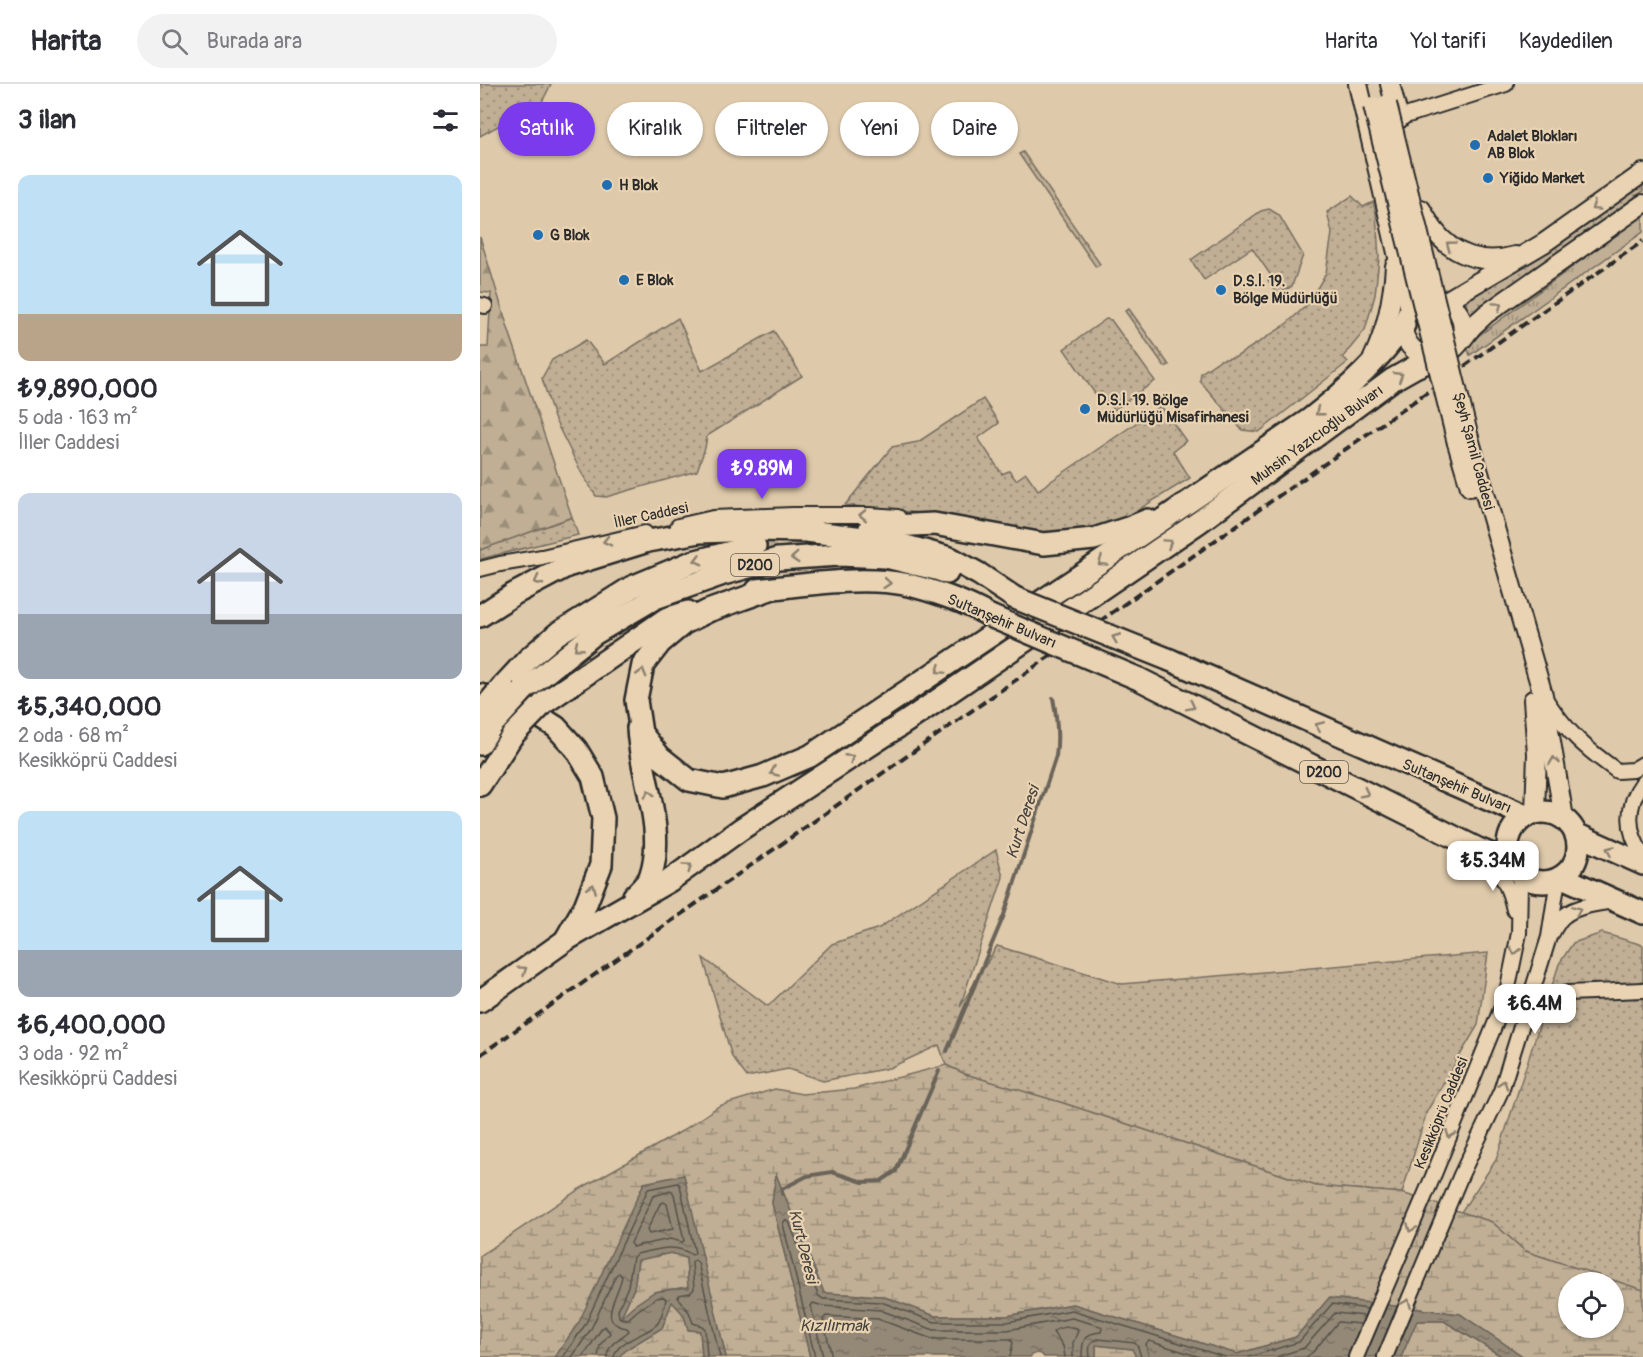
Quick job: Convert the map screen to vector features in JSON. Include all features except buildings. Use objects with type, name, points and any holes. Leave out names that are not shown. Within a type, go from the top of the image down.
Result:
[{"type":"highway","name":"Muhsin Yazıcıoğlu Bulvarı","points":[[1185,505],[1309,420],[1341,394],[1394,340],[1407,317]]},
{"type":"highway","name":"Muhsin Yazıcıoğlu Bulvarı","points":[[480,1001],[566,940],[669,881],[741,829],[913,717],[1199,522],[1392,380],[1448,352]]},
{"type":"highway","points":[[870,527],[934,524],[1044,544],[1094,539],[1131,528],[1185,505]]},
{"type":"highway","points":[[770,589],[708,611],[684,623],[660,643],[643,665],[636,700],[641,733],[660,757],[689,780],[723,787],[763,776],[810,756],[1185,505]]},
{"type":"highway","points":[[480,616],[514,594],[567,566],[648,541],[700,532],[755,530],[806,531],[864,538],[910,547],[950,558],[1015,598]]},
{"type":"highway","points":[[480,744],[486,719],[513,688],[528,659],[557,634],[632,587],[692,562],[755,546]]},
{"type":"highway","name":"Sultanşehir Bulvarı","points":[[513,688],[594,634],[654,598],[723,574],[778,559],[839,555],[886,557],[936,569],[1015,598],[1170,660],[1531,814],[1552,813],[1570,826],[1643,864]]},
{"type":"highway","name":"Sultanşehir Bulvarı","points":[[480,785],[512,736],[544,703],[666,619],[745,592],[805,584],[865,581],[903,584],[971,605],[990,616],[1139,679],[1515,867],[1529,879],[1546,882],[1560,878],[1643,913]]},
{"type":"highway","points":[[480,695],[523,706],[556,727],[576,749],[592,777],[603,818],[601,865],[585,906],[566,940]]},
{"type":"highway","points":[[626,905],[651,876],[655,850],[654,816],[639,741],[637,708]]},
{"type":"highway","name":"Sultanşehir Bulvarı","points":[[1515,867],[1508,848],[1510,836],[1516,824],[1531,814]]},
{"type":"highway","points":[[1560,878],[1572,868],[1577,857],[1579,844],[1570,826]]},
{"type":"main road","points":[[1358,84],[1394,240],[1407,317],[1405,335],[1412,348],[1425,356],[1448,352],[1462,336],[1461,318],[1456,308],[1444,300],[1421,209],[1386,110],[1390,84]]},
{"type":"main road","name":"Şeyh Şamil Caddesi","points":[[1367,84],[1386,110]]},
{"type":"main road","name":"Şeyh Şamil Caddesi","points":[[1383,84],[1386,110],[1463,440],[1533,696],[1537,754],[1531,814]]},
{"type":"main road","points":[[1407,317],[1419,302],[1444,300],[1544,243],[1643,173]]},
{"type":"main road","name":"Muhsin Yazıcıoğlu Bulvarı","points":[[1448,352],[1486,314],[1643,204]]},
{"type":"main road","points":[[1421,209],[1434,229],[1450,246],[1480,259],[1506,258],[1544,243]]},
{"type":"main road","points":[[1368,368],[1382,337],[1391,304],[1395,262],[1394,240]]},
{"type":"main road","name":"Şeyh Şamil Caddesi","points":[[1463,440],[1543,695],[1570,826]]},
{"type":"street","points":[[1386,110],[1506,84]]},
{"type":"street","name":"İller Caddesi","points":[[480,569],[713,518],[869,515],[944,520],[1016,533],[1044,544]]},
{"type":"street","points":[[1543,695],[1562,723],[1581,744],[1617,771],[1633,770],[1643,764]]},
{"type":"street","points":[[1643,782],[1634,795],[1629,812],[1638,848],[1643,855]]},
{"type":"street","points":[[1478,849],[1508,885],[1519,929]]},
{"type":"street","name":"Kesikköprü Caddesi","points":[[1356,1357],[1506,998],[1519,929],[1520,883],[1515,867]]},
{"type":"street","points":[[1385,1357],[1461,1175],[1501,1091],[1549,937],[1560,878]]},
{"type":"street","points":[[1549,937],[1568,913],[1586,906],[1615,901]]},
{"type":"street","points":[[1567,993],[1643,990]]},
{"type":"green space","points":[[480,84],[551,84],[542,102],[498,102],[498,126],[480,136]]},
{"type":"green space","points":[[1023,152],[1100,264],[1096,267],[1019,154]]},
{"type":"green space","points":[[1643,180],[1643,191],[1470,315],[1462,295]]},
{"type":"green space","points":[[1352,196],[1363,207],[1373,202],[1376,213],[1379,258],[1375,295],[1365,330],[1343,357],[1348,362],[1259,432],[1242,430],[1200,381],[1201,373],[1220,360],[1236,357],[1284,326],[1308,304],[1326,273],[1332,233],[1327,212]]},
{"type":"green space","points":[[1269,209],[1279,215],[1303,255],[1292,286],[1278,295],[1268,280],[1272,277],[1252,248],[1204,280],[1191,260],[1261,211]]},
{"type":"green space","points":[[1643,215],[1643,232],[1470,355],[1466,345]]},
{"type":"green space","points":[[480,237],[508,328],[572,517],[480,550],[480,347],[488,347],[491,293],[480,292]]},
{"type":"green space","points":[[1129,309],[1169,365],[1165,367],[1125,311]]},
{"type":"green space","points":[[678,318],[702,371],[774,331],[802,376],[707,436],[697,471],[606,497],[596,496],[582,474],[554,418],[542,378],[552,360],[586,340],[605,364]]},
{"type":"green space","points":[[1106,319],[1111,320],[1155,381],[1114,410],[1101,392],[1096,395],[1064,349]]},
{"type":"green space","points":[[983,399],[999,423],[978,438],[1002,474],[1009,471],[1016,480],[1026,473],[1038,490],[1161,406],[1186,441],[1173,451],[1190,478],[1107,529],[1047,534],[956,517],[845,505],[892,447],[918,442]]},
{"type":"green space","points":[[572,517],[578,535],[480,559],[480,550]]},
{"type":"green space","points":[[996,850],[1003,877],[960,1007],[997,946],[1122,984],[1488,953],[1478,1025],[1427,1111],[1402,1193],[1316,1186],[1060,1102],[965,1074],[946,1065],[939,1045],[889,1068],[823,1081],[788,1069],[747,1077],[732,1057],[703,958],[768,1006],[832,944],[879,928]]},
{"type":"green space","points":[[1602,933],[1643,945],[1643,1290],[1624,1284],[1624,1272],[1589,1272],[1525,1251],[1492,1222],[1461,1212],[1496,1160],[1559,964],[1573,943]]},
{"type":"green space","points":[[946,1065],[965,1074],[1060,1102],[1316,1186],[1402,1193],[1492,1222],[1525,1251],[1589,1272],[1558,1272],[1558,1338],[1624,1338],[1624,1284],[1643,1290],[1643,1357],[1524,1357],[1460,1314],[1329,1298],[1296,1337],[1237,1354],[1073,1304],[1007,1316],[935,1316],[882,1296],[824,1293],[776,1175],[772,1203],[810,1357],[726,1357],[683,1175],[555,1357],[480,1357],[480,1256],[578,1190],[682,1131],[719,1106],[775,1089],[802,1094],[854,1089]]},
{"type":"green space","points":[[671,1253],[686,1257],[688,1287],[654,1292],[620,1319],[634,1288],[638,1260]]},
{"type":"green space","points":[[672,1301],[684,1315],[688,1329],[700,1331],[702,1357],[618,1357],[662,1328]]},
{"type":"green space","points":[[1416,1321],[1444,1321],[1503,1357],[1403,1357]]},
{"type":"green space","points":[[1096,1345],[1133,1349],[1136,1357],[1096,1357]]},
{"type":"water","name":"Kızılırmak","points":[[776,1174],[824,1293],[882,1296],[935,1316],[1007,1316],[1073,1304],[1237,1354],[1296,1337],[1329,1298],[1460,1314],[1524,1357],[1503,1357],[1444,1321],[1417,1321],[1403,1357],[1136,1357],[1132,1349],[1096,1345],[1096,1357],[1044,1357],[1037,1353],[1030,1357],[810,1357],[772,1203]]},
{"type":"water","points":[[684,1175],[726,1357],[702,1357],[700,1331],[688,1330],[684,1315],[672,1302],[662,1328],[618,1357],[555,1357],[579,1322],[644,1183]],"holes":[[[671,1253],[686,1258],[688,1287],[654,1292],[621,1317],[634,1288],[638,1260]]]},
{"type":"waterway","name":"Kurt Deresi","points":[[947,1051],[1004,915],[1056,756],[1057,727],[1053,698]]},
{"type":"waterway","name":"Kurt Deresi","points":[[782,1194],[782,1189],[807,1176],[832,1172],[863,1182],[881,1181],[896,1171],[939,1071]]},
{"type":"tunnel","points":[[755,546],[813,536]]},
{"type":"railway","points":[[480,1055],[1643,241]]},
{"type":"place","name":"Adalet Blokları AB Blok","points":[[1475,145]]},
{"type":"place","name":"Yiğido Market","points":[[1488,178]]},
{"type":"place","name":"H Blok","points":[[607,185]]},
{"type":"place","name":"G Blok","points":[[538,235]]},
{"type":"place","name":"E Blok","points":[[624,280]]},
{"type":"place","name":"D.S.İ. 19. Bölge Müdürlüğü","points":[[1221,290]]},
{"type":"place","name":"D.S.İ. 19. Bölge Müdürlüğü Misafirhanesi","points":[[1085,409]]}]
